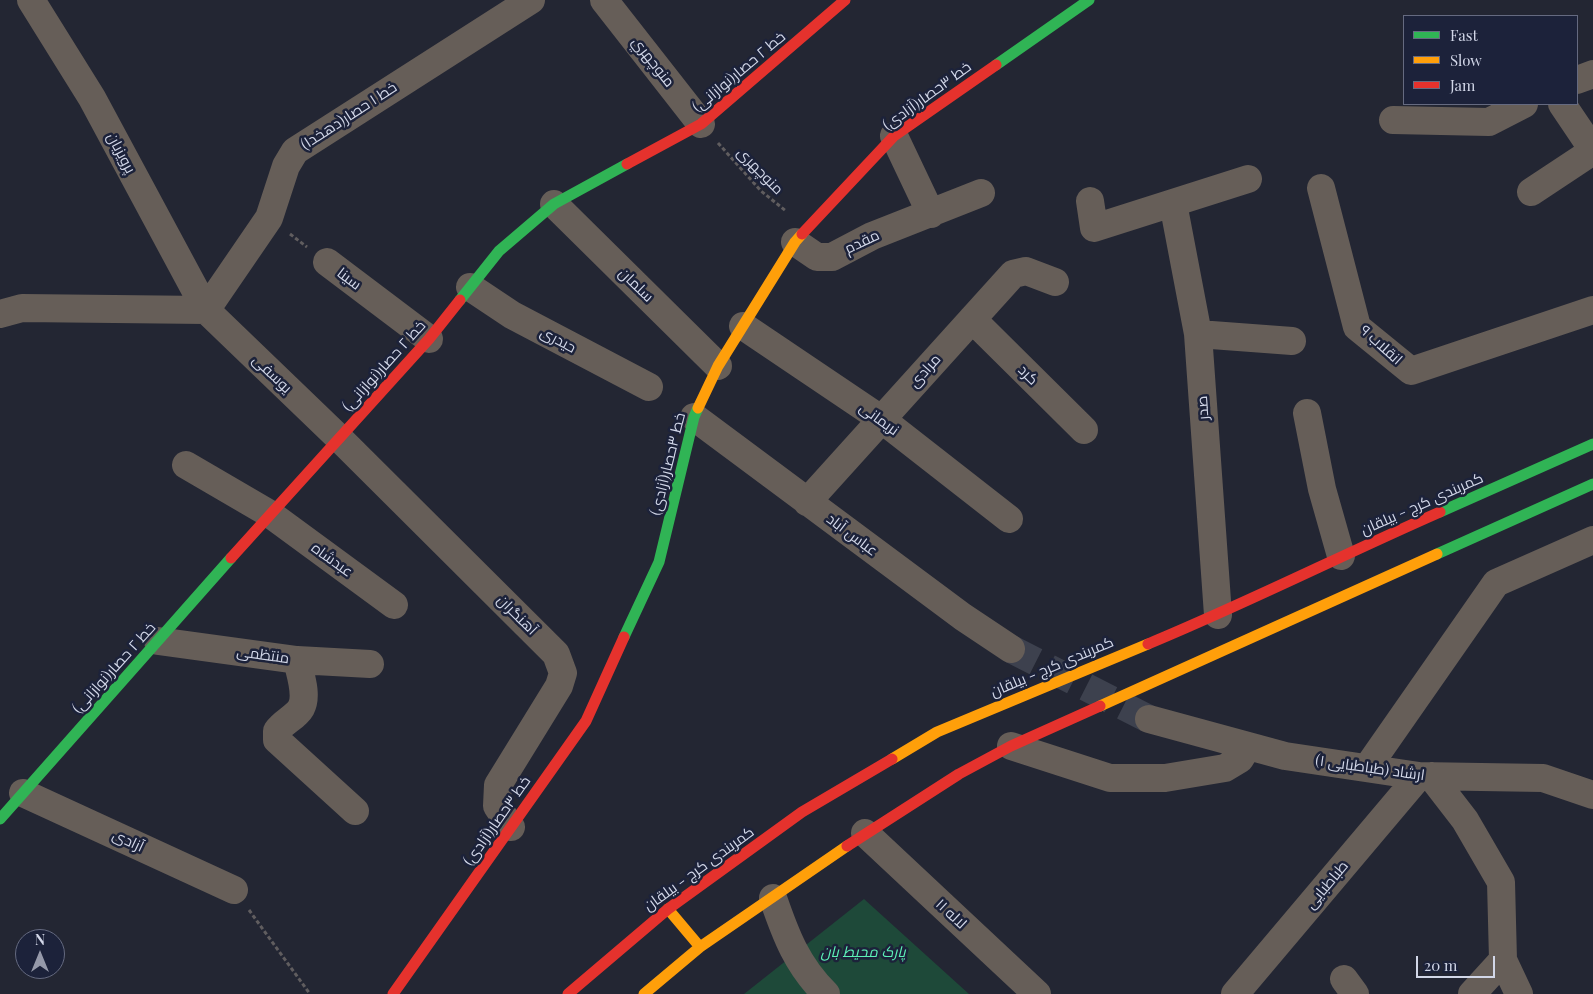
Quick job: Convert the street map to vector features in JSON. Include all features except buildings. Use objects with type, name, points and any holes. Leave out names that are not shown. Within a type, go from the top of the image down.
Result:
[{"type":"main road","name":"خط ۲ حصار(نوازانی)","points":[[0,818],[270,514],[429,339],[499,251],[554,204],[701,124],[846,0]]},
{"type":"main road","name":"خط ۳حصار(آزادی)","points":[[393,994],[586,722],[659,562],[694,417],[718,366],[801,235],[894,136],[1089,0]]},
{"type":"main road","name":"کمربندی کرج - بیلقان","points":[[568,994],[668,909],[802,812],[937,732],[1218,615],[1341,556],[1593,444]]},
{"type":"main road","points":[[644,994],[700,947],[865,833],[959,774],[1010,746],[1593,484]]},
{"type":"main road","points":[[668,909],[700,947]]},
{"type":"street","name":"پرویزیان","points":[[31,0],[92,98],[206,310]]},
{"type":"street","name":"خط ۱ حصار(دهخدا)","points":[[206,310],[269,218],[286,166],[295,151],[531,0]]},
{"type":"street","name":"منوچهري","points":[[604,0],[701,124]]},
{"type":"street","points":[[1578,80],[1593,74]]},
{"type":"street","points":[[1394,120],[1489,122],[1522,105]]},
{"type":"street","points":[[1531,192],[1593,151],[1563,105]]},
{"type":"street","points":[[894,136],[931,214]]},
{"type":"street","points":[[1090,201],[1094,228],[1248,179]]},
{"type":"street","name":"انقلاب ۹","points":[[1321,188],[1357,327],[1411,371],[1593,310]]},
{"type":"street","name":"مقدم","points":[[801,235],[817,257],[832,257],[872,236],[981,193]]},
{"type":"street","name":"صدر","points":[[1173,203],[1198,334],[1218,615]]},
{"type":"street","name":"سلمان","points":[[554,204],[718,366]]},
{"type":"street","name":"سینا","points":[[327,262],[429,339]]},
{"type":"street","name":"مرادی","points":[[807,502],[1013,274],[1026,271],[1055,282]]},
{"type":"street","name":"حیدری","points":[[470,287],[512,316],[649,387]]},
{"type":"street","points":[[0,314],[22,308],[206,310]]},
{"type":"street","name":"یوسفی","points":[[206,310],[339,438]]},
{"type":"street","name":"کرد","points":[[972,319],[1084,430]]},
{"type":"street","name":"نریمانی","points":[[742,326],[881,419],[1009,519]]},
{"type":"street","points":[[1198,334],[1292,341]]},
{"type":"street","points":[[1307,413],[1322,490],[1341,556]]},
{"type":"street","name":"عباس آباد","points":[[694,417],[963,617],[1011,649]]},
{"type":"street","name":"آهنگران","points":[[339,438],[556,654],[563,673],[559,686],[498,785],[497,806],[511,827]]},
{"type":"street","name":"عبدشاه","points":[[186,465],[270,514],[394,605]]},
{"type":"street","points":[[1367,768],[1496,583],[1593,540]]},
{"type":"street","name":"منتظمی","points":[[158,642],[297,660],[370,664]]},
{"type":"street","points":[[297,660],[304,691],[303,700],[300,709],[277,731],[277,740],[355,811]]},
{"type":"street","name":"ارشاد (طباطبایی ۱)","points":[[1149,719],[1285,756],[1425,776],[1543,778],[1593,795]]},
{"type":"street","points":[[1010,746],[1110,778],[1165,778],[1224,768],[1240,759],[1248,746]]},
{"type":"street","points":[[1425,776],[1465,820],[1501,882],[1503,960],[1519,994]]},
{"type":"street","name":"طباطبایی","points":[[1235,994],[1425,776]]},
{"type":"street","name":"آزادی","points":[[23,793],[234,890]]},
{"type":"street","name":"لاله ۱۱","points":[[865,833],[1037,994]]},
{"type":"street","points":[[773,898],[787,940],[808,976],[826,994]]},
{"type":"street","points":[[1472,994],[1503,960]]},
{"type":"path","name":"منوچهری","points":[[701,124],[801,235]]},
{"type":"path","name":"سینا","points":[[269,218],[327,262]]},
{"type":"path","points":[[234,890],[310,994]]},
{"type":"green space","name":"پارک محیط بان","points":[[864,899],[969,994],[744,994]]},
{"type":"tunnel","points":[[1011,649],[1149,719]]},
{"type":"traffic: fast","points":[[996,65],[1089,0]]},
{"type":"traffic: fast","points":[[460,300],[499,251],[554,204],[627,164]]},
{"type":"traffic: fast","points":[[624,637],[659,562],[694,417],[698,408]]},
{"type":"traffic: fast","points":[[1440,512],[1593,444]]},
{"type":"traffic: fast","points":[[1437,554],[1593,484]]},
{"type":"traffic: fast","points":[[0,819],[231,558]]},
{"type":"traffic: slow","points":[[698,408],[718,366],[795,242],[802,234]]},
{"type":"traffic: slow","points":[[1100,706],[1437,554]]},
{"type":"traffic: slow","points":[[892,759],[937,732],[1148,644]]},
{"type":"traffic: slow","points":[[644,994],[700,947],[847,846]]},
{"type":"traffic: slow","points":[[668,909],[700,947]]},
{"type":"traffic: jam","points":[[627,164],[701,124],[845,0]]},
{"type":"traffic: jam","points":[[802,234],[894,136],[996,65]]},
{"type":"traffic: jam","points":[[231,558],[429,339],[460,300]]},
{"type":"traffic: jam","points":[[1148,644],[1440,512]]},
{"type":"traffic: jam","points":[[393,994],[586,721],[624,637]]},
{"type":"traffic: jam","points":[[847,846],[959,774],[1011,746],[1100,706]]},
{"type":"traffic: jam","points":[[568,994],[668,909],[802,812],[892,759]]}]
